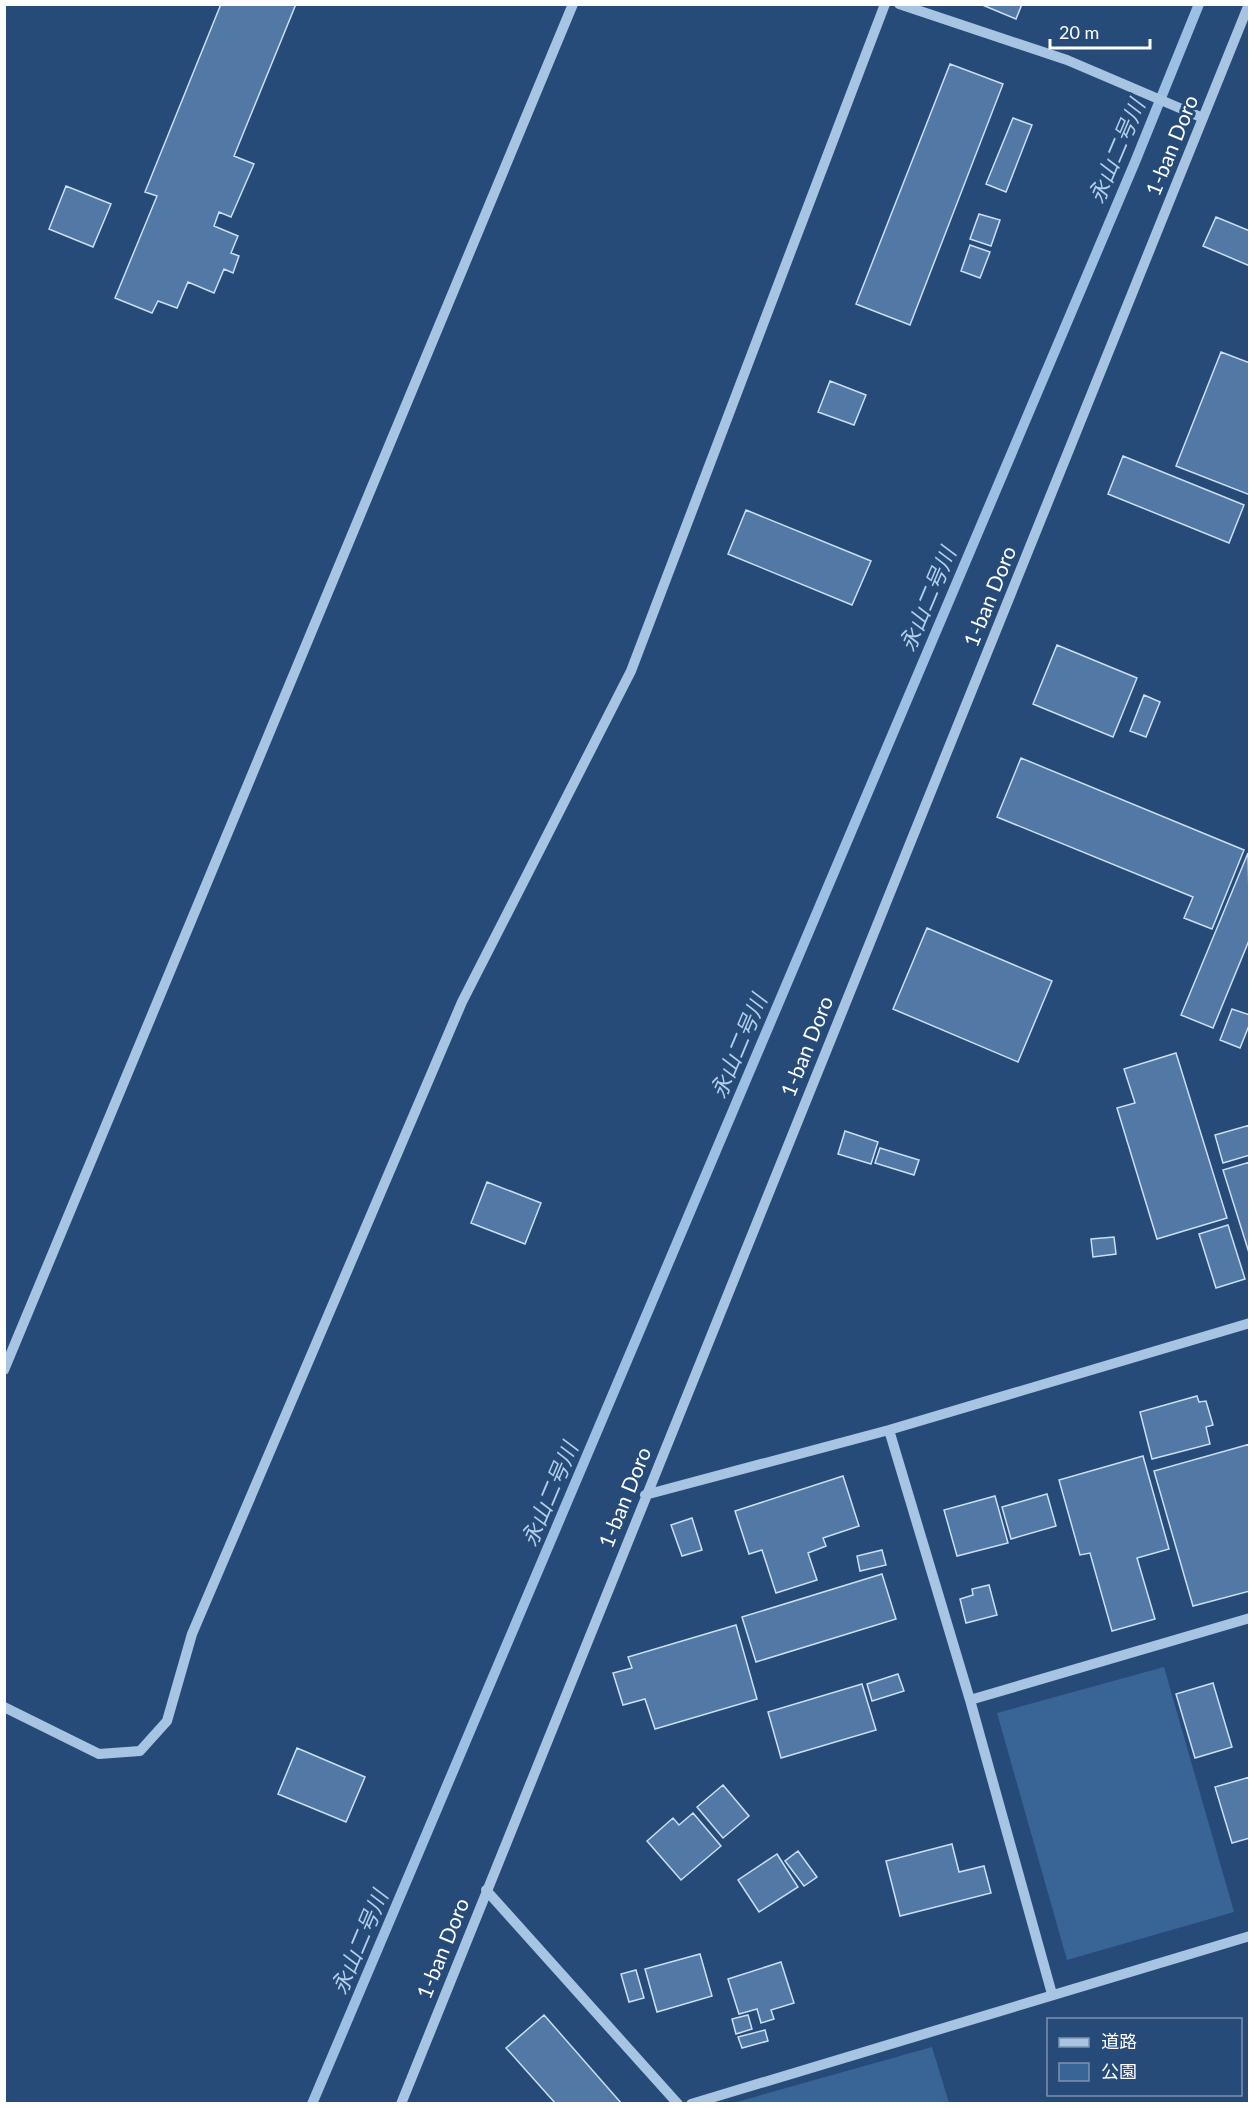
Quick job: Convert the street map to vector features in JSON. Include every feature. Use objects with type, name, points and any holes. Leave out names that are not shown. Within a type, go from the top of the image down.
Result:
[{"type":"street","points":[[4,1370],[573,4]]},
{"type":"street","points":[[4,1707],[99,1754],[140,1750],[167,1721],[192,1634],[462,1002],[631,671],[885,4]]},
{"type":"street","points":[[899,4],[1067,60],[1203,118]]},
{"type":"street","name":"1-ban Doro","points":[[401,2103],[1249,4]]},
{"type":"street","points":[[645,1495],[889,1430],[1250,1323]]},
{"type":"street","points":[[889,1430],[970,1700],[1052,1994]]},
{"type":"street","points":[[970,1700],[1250,1618]]},
{"type":"street","points":[[486,1890],[678,2103]]},
{"type":"street","points":[[691,2103],[1250,1936]]},
{"type":"green space","points":[[1164,1667],[1234,1912],[1067,1960],[997,1713]]},
{"type":"green space","points":[[932,2047],[949,2103],[733,2103]]},
{"type":"building","points":[[221,4],[296,4],[234,156],[254,164],[231,217],[219,212],[214,226],[238,236],[231,253],[239,256],[233,273],[224,269],[214,293],[188,282],[177,308],[158,301],[152,313],[115,298],[157,196],[145,192]]},
{"type":"building","points":[[980,4],[1022,4],[1016,19]]},
{"type":"building","points":[[950,64],[1003,84],[910,325],[856,304]]},
{"type":"building","points":[[1013,118],[1032,125],[1006,192],[986,184]]},
{"type":"building","points":[[66,186],[111,204],[93,247],[49,229]]},
{"type":"building","points":[[979,214],[1000,220],[991,246],[970,239]]},
{"type":"building","points":[[1216,217],[1250,231],[1250,266],[1203,246]]},
{"type":"building","points":[[970,245],[990,252],[980,278],[961,271]]},
{"type":"building","points":[[1221,352],[1250,363],[1250,495],[1176,466]]},
{"type":"building","points":[[830,381],[866,395],[854,425],[818,412]]},
{"type":"building","points":[[1123,456],[1244,505],[1229,543],[1108,494]]},
{"type":"building","points":[[746,510],[871,561],[852,605],[728,554]]},
{"type":"building","points":[[1057,645],[1137,678],[1113,737],[1033,704]]},
{"type":"building","points":[[1144,695],[1160,702],[1146,737],[1130,731]]},
{"type":"building","points":[[1021,758],[1244,850],[1212,929],[1184,918],[1193,897],[997,817]]},
{"type":"building","points":[[1248,853],[1250,938],[1213,1028],[1181,1015]]},
{"type":"building","points":[[927,928],[1052,981],[1018,1062],[893,1009]]},
{"type":"building","points":[[1232,1009],[1250,1015],[1250,1023],[1240,1048],[1220,1040]]},
{"type":"building","points":[[1176,1053],[1227,1218],[1157,1239],[1117,1108],[1135,1103],[1124,1069]]},
{"type":"building","points":[[1250,1125],[1250,1155],[1223,1163],[1215,1135]]},
{"type":"building","points":[[845,1131],[878,1142],[871,1164],[838,1154]]},
{"type":"building","points":[[880,1148],[919,1160],[914,1175],[875,1163]]},
{"type":"building","points":[[1250,1162],[1250,1256],[1223,1170]]},
{"type":"building","points":[[487,1182],[541,1203],[525,1244],[471,1223]]},
{"type":"building","points":[[1228,1225],[1245,1279],[1216,1288],[1199,1234]]},
{"type":"building","points":[[1114,1237],[1116,1254],[1093,1257],[1091,1239]]},
{"type":"building","points":[[1197,1396],[1199,1402],[1206,1401],[1213,1425],[1206,1427],[1210,1444],[1152,1459],[1140,1412]]},
{"type":"building","points":[[1250,1444],[1250,1591],[1193,1606],[1154,1471]]},
{"type":"building","points":[[1143,1456],[1169,1549],[1137,1558],[1155,1619],[1112,1631],[1090,1553],[1080,1555],[1059,1480]]},
{"type":"building","points":[[843,1476],[859,1526],[823,1538],[826,1546],[808,1553],[817,1580],[776,1593],[762,1550],[749,1554],[735,1511]]},
{"type":"building","points":[[1047,1494],[1056,1526],[1011,1539],[1002,1507]]},
{"type":"building","points":[[995,1496],[1008,1543],[957,1556],[944,1510]]},
{"type":"building","points":[[692,1518],[702,1550],[682,1556],[671,1525]]},
{"type":"building","points":[[882,1550],[886,1565],[860,1571],[857,1556]]},
{"type":"building","points":[[882,1574],[896,1619],[756,1662],[742,1617]]},
{"type":"building","points":[[989,1585],[997,1615],[966,1623],[960,1599],[973,1595],[972,1589]]},
{"type":"building","points":[[736,1625],[757,1699],[655,1729],[645,1699],[623,1705],[613,1673],[632,1668],[628,1657]]},
{"type":"building","points":[[898,1674],[904,1691],[872,1701],[867,1684]]},
{"type":"building","points":[[1213,1683],[1232,1747],[1195,1758],[1176,1694]]},
{"type":"building","points":[[862,1684],[876,1730],[781,1758],[768,1712]]},
{"type":"building","points":[[297,1748],[365,1777],[346,1822],[278,1794]]},
{"type":"building","points":[[1250,1777],[1250,1838],[1232,1843],[1215,1787]]},
{"type":"building","points":[[723,1785],[749,1816],[723,1838],[697,1807]]},
{"type":"building","points":[[693,1813],[721,1846],[681,1880],[647,1841],[673,1818],[679,1825]]},
{"type":"building","points":[[952,1844],[959,1872],[984,1866],[991,1893],[900,1916],[886,1861]]},
{"type":"building","points":[[798,1851],[817,1877],[804,1886],[785,1861]]},
{"type":"building","points":[[777,1854],[798,1887],[759,1912],[738,1880]]},
{"type":"building","points":[[700,1954],[712,1996],[657,2012],[645,1969]]},
{"type":"building","points":[[781,1962],[794,2003],[771,2010],[774,2019],[761,2023],[757,2009],[739,2014],[728,1979]]},
{"type":"building","points":[[636,1970],[644,1998],[629,2002],[621,1974]]},
{"type":"building","points":[[544,2015],[622,2104],[556,2104],[506,2048]]},
{"type":"building","points":[[748,2015],[752,2029],[736,2034],[732,2019]]},
{"type":"building","points":[[765,2030],[768,2041],[742,2048],[738,2037]]},
{"type":"waterway","name":"永山二号川","points":[[312,2104],[1135,162],[1199,4]]}]
